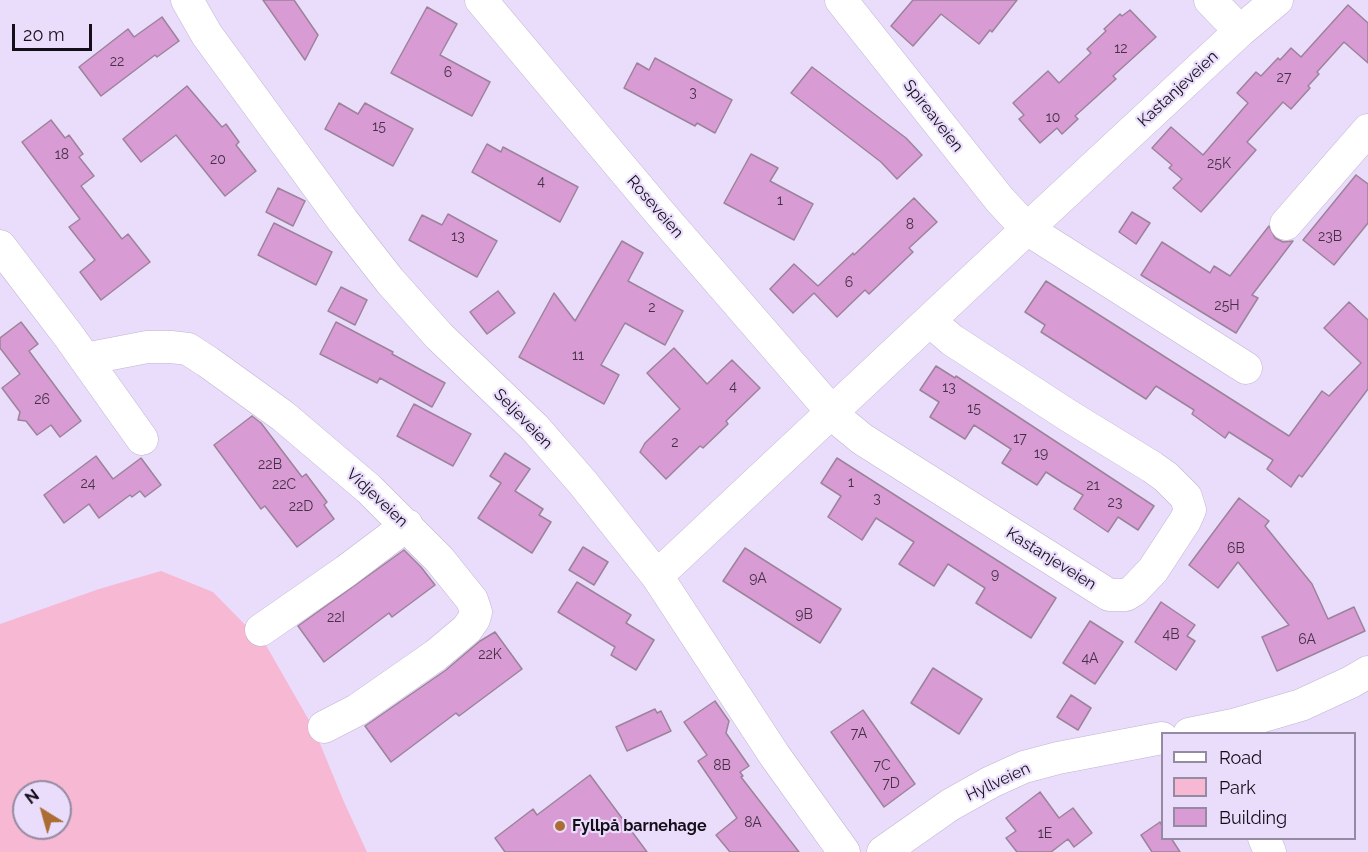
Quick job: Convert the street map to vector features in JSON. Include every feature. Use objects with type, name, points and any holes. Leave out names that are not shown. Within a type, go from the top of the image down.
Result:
[{"type":"street","name":"Seljeveien","points":[[187,0],[207,35],[343,221],[390,281],[439,336],[535,428],[583,483],[657,576],[776,756],[844,852]]},
{"type":"street","name":"Roseveien","points":[[481,0],[659,212],[832,412]]},
{"type":"street","name":"Spireaveien","points":[[841,0],[1000,200],[1027,229]]},
{"type":"street","points":[[1210,0],[1240,31]]},
{"type":"street","name":"Kastanjeveien","points":[[657,576],[1240,31],[1277,0]]},
{"type":"street","points":[[1286,224],[1368,130]]},
{"type":"street","points":[[1027,229],[1246,368]]},
{"type":"street","points":[[0,246],[86,359],[142,439]]},
{"type":"street","name":"Kastanjeveien","points":[[832,412],[862,439],[1109,595],[1126,595],[1134,590],[1153,570],[1185,521],[1190,510],[1186,497],[1159,472],[952,340],[930,321]]},
{"type":"street","name":"Vidjeveien","points":[[86,359],[147,347],[171,346],[188,349],[283,416],[369,489],[439,559],[472,600],[476,612],[467,629],[436,655],[357,710],[324,728]]},
{"type":"street","points":[[261,630],[407,525]]},
{"type":"street","points":[[1221,731],[1301,705],[1368,672]]},
{"type":"street","name":"Hyllveien","points":[[883,852],[950,805],[1024,767],[1058,758],[1161,738]]},
{"type":"green space","points":[[161,571],[213,592],[267,647],[314,729],[367,852],[0,852],[0,624],[99,589]]},
{"type":"building","points":[[263,0],[294,0],[318,35],[305,60]]},
{"type":"building","points":[[913,0],[1017,0],[992,32],[990,30],[979,44],[941,14],[913,46],[891,26]]},
{"type":"building","points":[[1348,5],[1368,23],[1368,63],[1344,42],[1317,72],[1319,74],[1308,86],[1310,88],[1291,109],[1283,102],[1247,142],[1256,150],[1201,212],[1173,188],[1182,179],[1169,168],[1172,165],[1152,148],[1171,127],[1203,155],[1248,103],[1237,93],[1256,72],[1261,76],[1291,48],[1301,57]]},
{"type":"building","points":[[427,7],[457,24],[440,55],[490,82],[472,116],[391,73]]},
{"type":"building","points":[[1130,10],[1156,37],[1113,76],[1116,79],[1075,116],[1078,119],[1062,134],[1057,128],[1040,143],[1019,119],[1024,115],[1013,103],[1048,71],[1059,83],[1091,53],[1087,49],[1106,31],[1104,29],[1120,14],[1122,16]]},
{"type":"building","points":[[162,17],[179,41],[157,57],[155,55],[101,96],[79,67],[128,29],[134,37]]},
{"type":"building","points":[[655,58],[732,100],[715,133],[697,123],[695,126],[624,88],[637,63],[649,70]]},
{"type":"building","points":[[812,67],[906,138],[922,155],[897,179],[881,162],[791,93]]},
{"type":"building","points":[[187,86],[222,127],[226,124],[239,142],[236,145],[256,171],[225,196],[176,135],[141,162],[123,139]]},
{"type":"building","points":[[339,103],[358,114],[365,103],[413,129],[393,166],[325,129]]},
{"type":"building","points":[[51,120],[65,138],[69,135],[83,154],[79,157],[94,176],[81,186],[122,239],[128,234],[150,262],[101,300],[80,272],[95,260],[69,227],[80,219],[22,142]]},
{"type":"building","points":[[487,144],[501,152],[503,147],[578,187],[560,222],[472,172]]},
{"type":"building","points":[[751,154],[778,168],[770,181],[813,204],[794,240],[724,203]]},
{"type":"building","points":[[1356,175],[1368,184],[1368,223],[1334,265],[1303,240]]},
{"type":"building","points":[[278,188],[305,201],[293,226],[266,212]]},
{"type":"building","points":[[914,198],[937,222],[909,248],[913,252],[869,294],[865,290],[837,317],[814,293],[793,313],[770,289],[794,264],[818,286]]},
{"type":"building","points":[[1132,212],[1150,223],[1136,244],[1119,232]]},
{"type":"building","points":[[448,214],[497,241],[477,277],[409,240],[422,215],[442,225]]},
{"type":"building","points":[[274,223],[332,252],[316,285],[258,255]]},
{"type":"building","points":[[1269,226],[1275,238],[1283,242],[1293,241],[1252,295],[1258,298],[1236,333],[1141,275],[1162,242],[1210,273],[1214,266],[1230,276]]},
{"type":"building","points":[[622,241],[643,253],[628,281],[683,311],[665,345],[625,323],[601,365],[619,375],[604,404],[519,357],[554,293],[575,321]]},
{"type":"building","points":[[1046,281],[1289,436],[1322,391],[1329,396],[1361,363],[1324,328],[1349,302],[1368,320],[1368,389],[1302,477],[1299,475],[1291,487],[1267,469],[1273,460],[1229,432],[1225,438],[1192,414],[1194,410],[1156,386],[1146,399],[1041,332],[1045,325],[1025,312]]},
{"type":"building","points":[[341,287],[367,300],[355,325],[328,311]]},
{"type":"building","points":[[498,291],[515,313],[487,334],[470,312]]},
{"type":"building","points":[[21,322],[38,344],[29,351],[81,421],[60,437],[51,425],[37,435],[26,421],[18,420],[20,412],[2,388],[20,374],[0,348],[0,338]]},
{"type":"building","points":[[336,322],[445,383],[432,407],[380,378],[377,383],[320,354]]},
{"type":"building","points":[[674,348],[707,384],[732,360],[760,388],[726,421],[728,424],[703,448],[700,446],[666,479],[640,452],[645,443],[680,409],[647,373]]},
{"type":"building","points":[[936,366],[955,378],[956,376],[1154,506],[1138,530],[1118,517],[1108,532],[1074,509],[1083,495],[1046,472],[1037,485],[1002,463],[1011,449],[974,425],[965,439],[930,417],[939,402],[920,390]]},
{"type":"building","points":[[414,404],[471,434],[453,466],[397,436]]},
{"type":"building","points":[[252,416],[261,423],[302,477],[306,474],[327,502],[324,505],[334,519],[297,547],[265,506],[261,509],[214,445]]},
{"type":"building","points":[[505,453],[530,469],[515,491],[543,509],[539,515],[551,522],[532,553],[478,518],[501,483],[490,476]]},
{"type":"building","points":[[96,456],[113,479],[141,458],[161,485],[145,497],[140,491],[132,497],[130,495],[99,518],[89,504],[64,523],[44,495]]},
{"type":"building","points":[[837,458],[1056,598],[1031,638],[976,603],[985,588],[948,564],[934,586],[899,564],[914,542],[876,518],[862,540],[828,517],[841,496],[821,483]]},
{"type":"building","points":[[1239,498],[1269,521],[1265,526],[1312,584],[1328,619],[1354,607],[1365,631],[1277,671],[1262,637],[1289,625],[1238,562],[1218,588],[1189,565]]},
{"type":"building","points":[[583,547],[608,562],[594,585],[569,570]]},
{"type":"building","points":[[745,548],[841,609],[820,643],[723,581]]},
{"type":"building","points":[[404,550],[435,585],[392,617],[389,613],[324,662],[298,626]]},
{"type":"building","points":[[577,582],[631,615],[626,623],[654,640],[636,670],[611,655],[615,647],[558,612]]},
{"type":"building","points":[[1161,602],[1195,625],[1187,636],[1195,641],[1176,670],[1135,642]]},
{"type":"building","points":[[1090,621],[1123,642],[1095,684],[1063,663]]},
{"type":"building","points":[[495,632],[522,669],[459,716],[456,713],[391,762],[365,726],[446,670],[480,641]]},
{"type":"building","points":[[933,668],[982,699],[959,734],[911,703]]},
{"type":"building","points":[[1071,695],[1091,708],[1078,730],[1057,717]]},
{"type":"building","points":[[715,701],[729,721],[726,733],[749,766],[740,772],[743,776],[741,777],[799,852],[730,852],[716,835],[737,818],[698,761],[707,755],[684,722]]},
{"type":"building","points":[[655,709],[657,713],[661,711],[671,731],[627,751],[616,727]]},
{"type":"building","points":[[863,710],[915,784],[884,807],[831,732]]},
{"type":"building","points":[[590,775],[647,852],[505,852],[495,838],[533,809],[537,815]]},
{"type":"building","points":[[1040,792],[1059,818],[1073,808],[1092,833],[1074,847],[1068,839],[1051,852],[1017,852],[1006,838],[1016,831],[1006,818]]},
{"type":"building","points":[[1160,822],[1161,840],[1172,840],[1180,852],[1152,852],[1141,835]]},
{"type":"place","name":"Fyllpå barnehage","points":[[560,826]]}]
